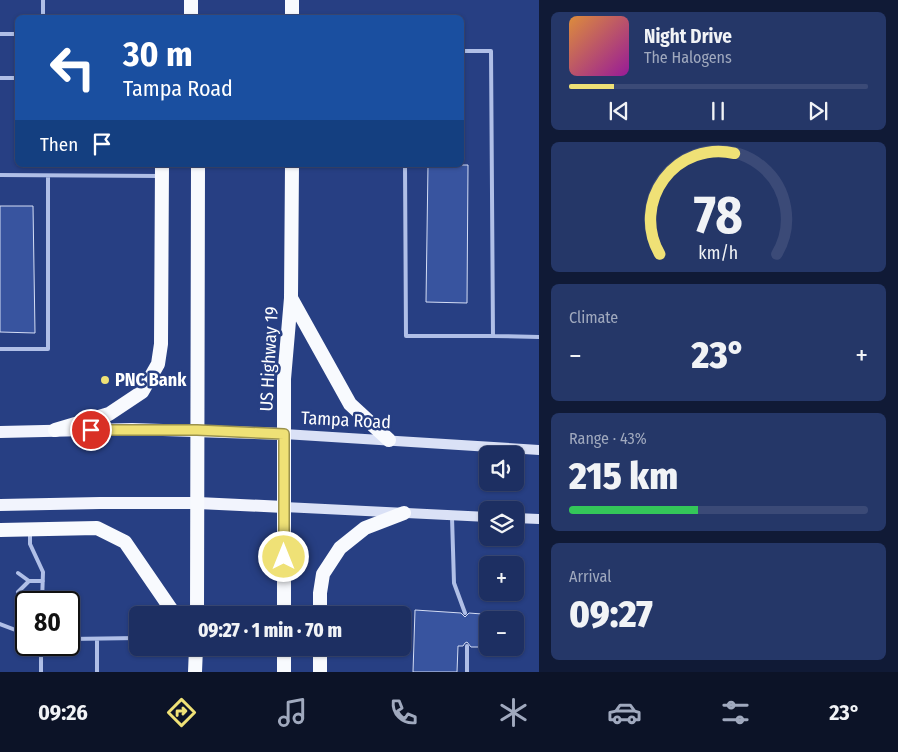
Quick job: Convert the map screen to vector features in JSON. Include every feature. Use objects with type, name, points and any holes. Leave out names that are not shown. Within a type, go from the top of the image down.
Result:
[{"type":"highway","points":[[190,15],[191,0]]},
{"type":"highway","points":[[292,0],[292,15]]},
{"type":"highway","points":[[197,606],[198,167]]},
{"type":"highway","name":"US Highway 19","points":[[284,606],[284,379],[291,298],[292,167]]},
{"type":"highway","points":[[55,430],[109,414],[142,392],[158,364],[161,344],[162,170]]},
{"type":"highway","points":[[291,298],[350,404],[389,440]]},
{"type":"highway","points":[[320,606],[323,574],[340,548],[365,528],[404,514]]},
{"type":"highway","points":[[0,530],[97,528],[125,542],[169,606]]},
{"type":"highway","points":[[195,672],[196,656]]},
{"type":"highway","points":[[284,656],[284,672]]},
{"type":"highway","points":[[320,656],[320,672]]},
{"type":"main road","name":"Tampa Road","points":[[0,432],[197,430],[539,450]]},
{"type":"main road","points":[[0,505],[198,503],[479,516]]},
{"type":"main road","points":[[524,518],[539,519]]},
{"type":"lane","points":[[43,0],[43,15]]},
{"type":"lane","points":[[0,34],[15,34]]},
{"type":"lane","points":[[464,51],[491,51],[493,336]]},
{"type":"lane","points":[[0,78],[15,78]]},
{"type":"lane","points":[[405,167],[406,336],[539,337]]},
{"type":"lane","points":[[0,175],[48,176],[162,170]]},
{"type":"lane","points":[[0,349],[48,349],[48,176]]},
{"type":"lane","points":[[452,515],[454,583],[465,613]]},
{"type":"lane","points":[[30,529],[30,544],[43,572],[43,591]]},
{"type":"lane","points":[[18,573],[29,581],[43,581]]},
{"type":"lane","points":[[19,591],[29,581]]},
{"type":"lane","points":[[0,624],[15,630]]},
{"type":"lane","points":[[80,639],[129,637]]},
{"type":"lane","points":[[97,640],[97,672]]},
{"type":"lane","points":[[467,646],[467,672]]},
{"type":"lane","points":[[41,656],[41,672]]},
{"type":"building","points":[[464,165],[468,165],[467,303],[426,302],[428,167],[464,167]]},
{"type":"building","points":[[0,206],[33,206],[35,333],[0,332]]},
{"type":"building","points":[[415,610],[461,613],[465,617],[469,613],[479,614],[479,647],[471,647],[467,642],[463,646],[458,646],[457,672],[413,672]]},
{"type":"place","name":"PNC Bank","points":[[105,380]]},
{"type":"route","points":[[91,430],[197,430],[284,434],[284,557]]}]
